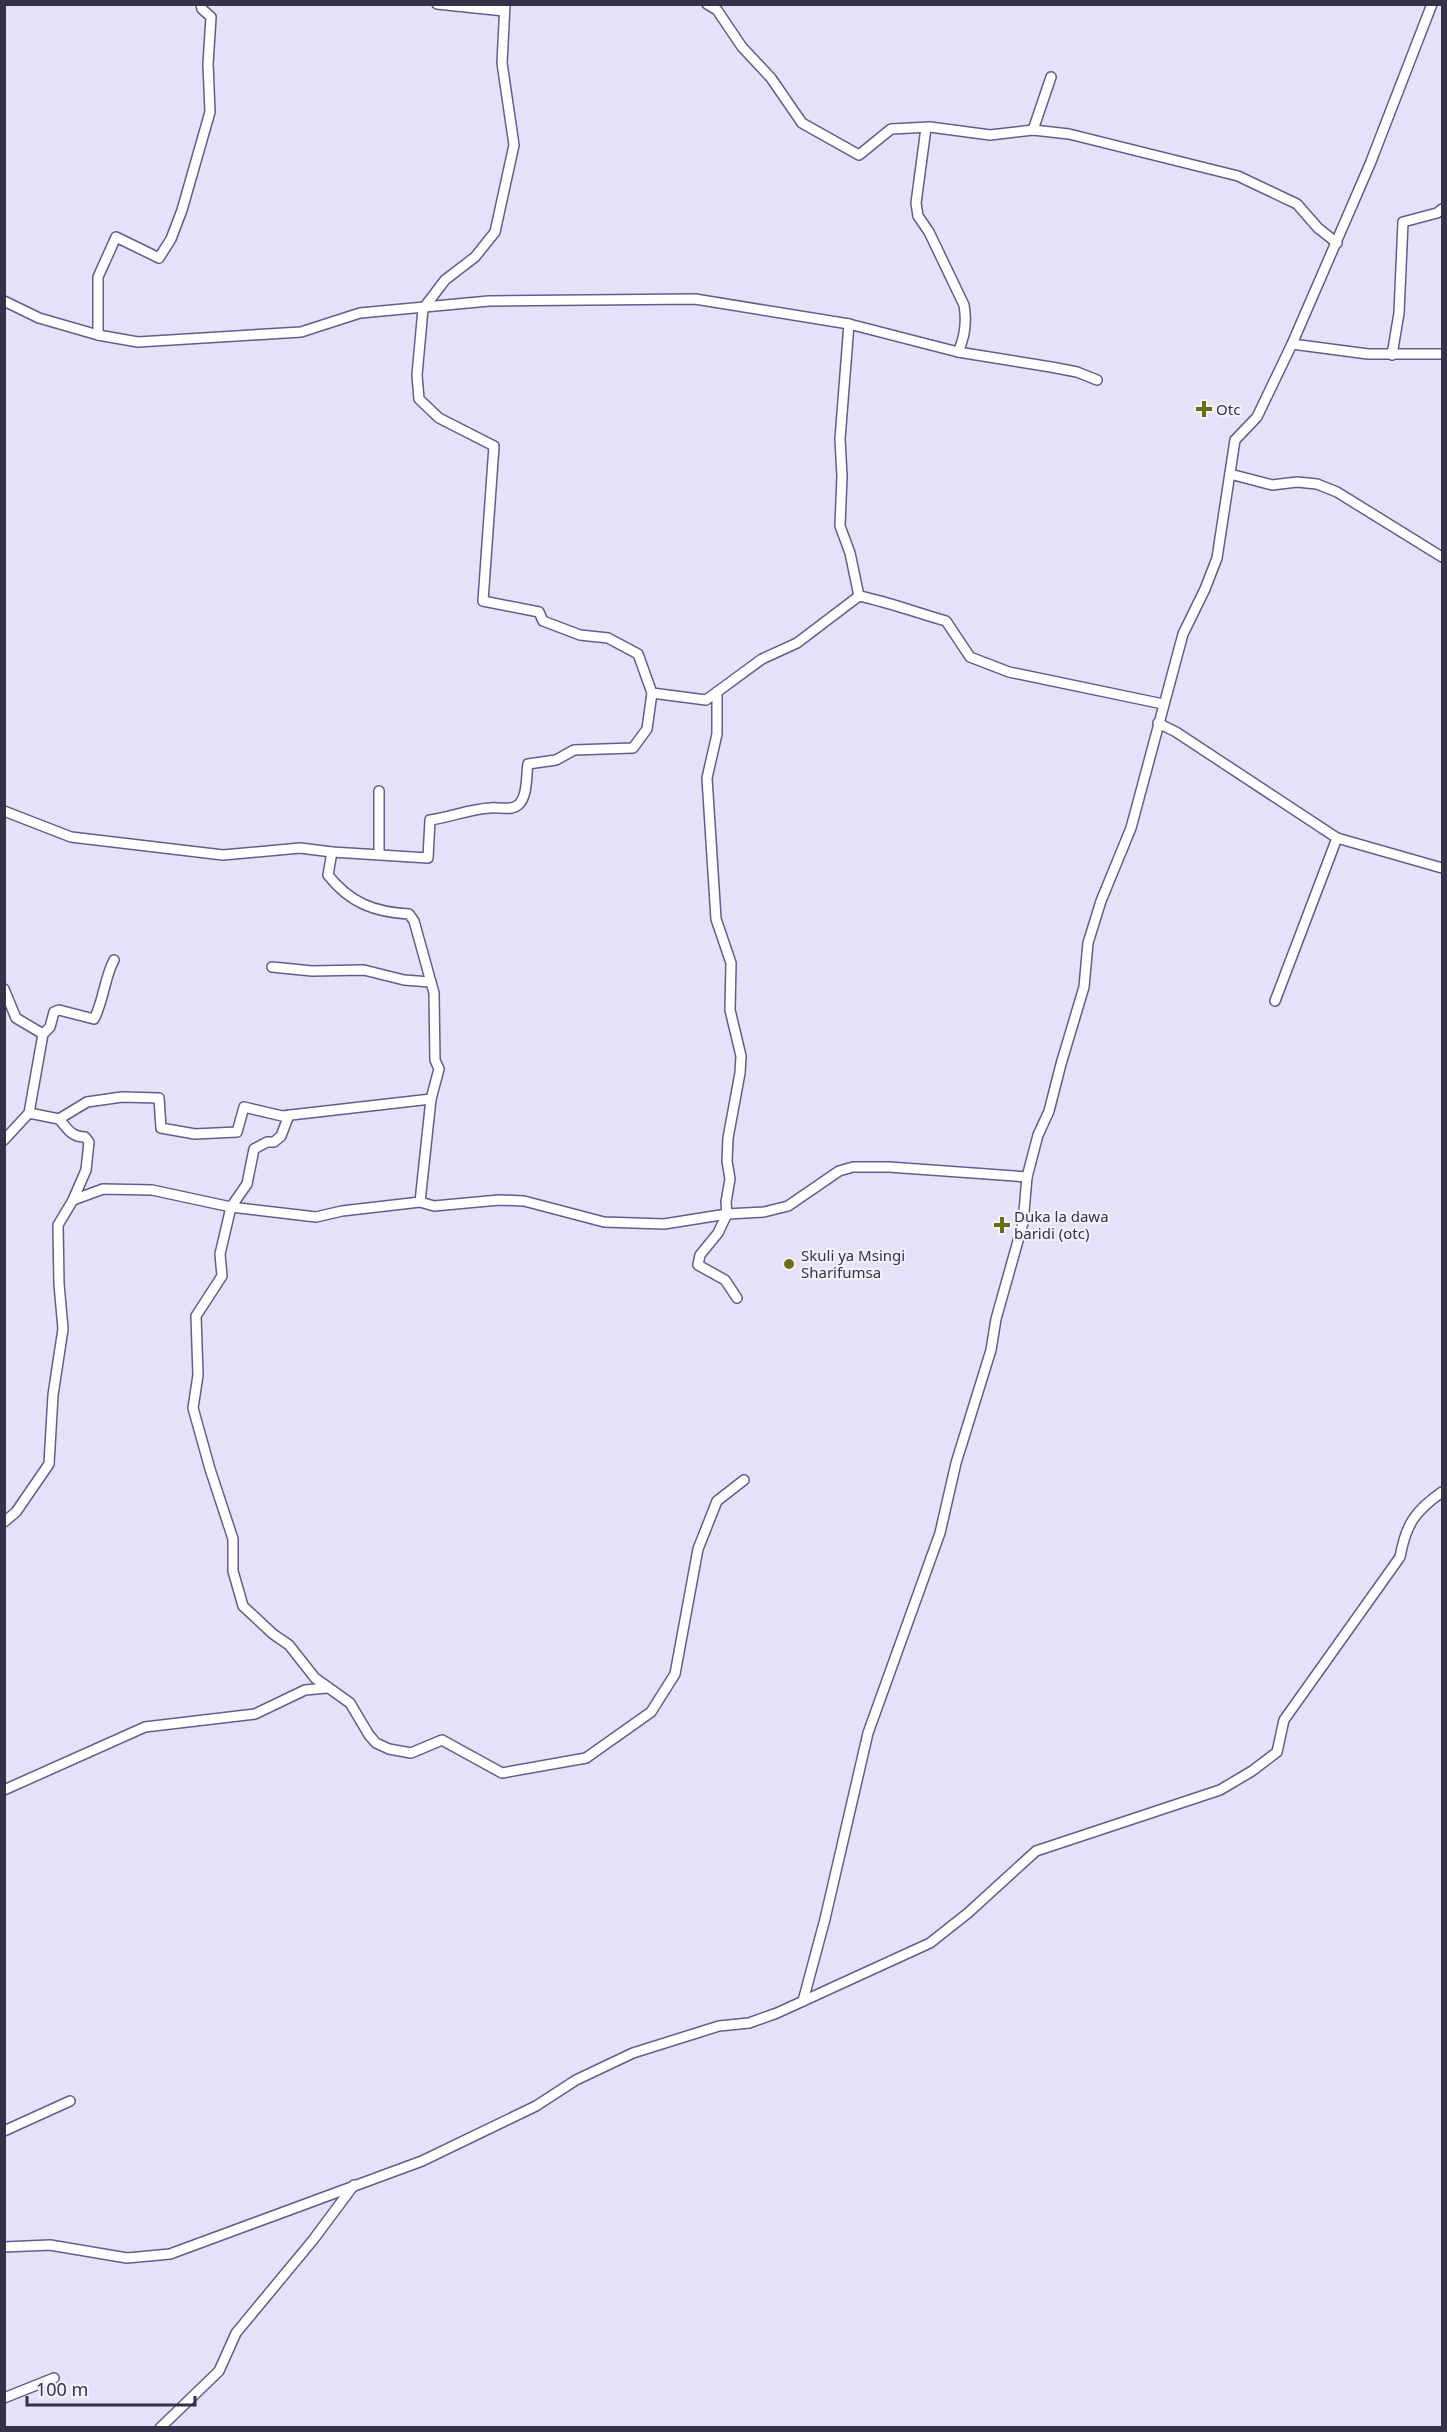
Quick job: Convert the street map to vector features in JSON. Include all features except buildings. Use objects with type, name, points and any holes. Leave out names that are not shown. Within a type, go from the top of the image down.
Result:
[{"type":"street","points":[[98,335],[98,277],[116,237],[159,258],[171,239],[182,210],[210,112],[208,64],[211,17],[202,9],[201,4]]},
{"type":"street","points":[[4,811],[71,837],[223,855],[300,848],[428,858],[430,820],[460,815],[473,809],[510,808],[520,804],[525,794],[528,764],[556,760],[574,750],[633,748],[647,729],[652,693],[638,654],[608,638],[580,635],[543,621],[539,612],[483,601],[494,446],[439,418],[419,399],[417,375],[423,309],[445,280],[475,257],[495,232],[514,146],[502,63],[505,8],[437,4]]},
{"type":"street","points":[[707,4],[717,10],[742,47],[771,78],[802,123],[859,155],[891,129],[926,128],[990,135],[1033,130],[1069,134],[1238,176],[1297,204],[1318,228],[1337,243]]},
{"type":"street","points":[[803,2001],[828,1908],[868,1733],[940,1533],[956,1463],[991,1350],[996,1319],[1023,1223],[1027,1177],[1038,1135],[1049,1111],[1060,1064],[1084,987],[1088,943],[1101,901],[1131,828],[1183,634],[1205,590],[1217,558],[1235,440],[1257,417],[1292,344],[1337,243],[1432,4]]},
{"type":"street","points":[[1033,130],[1051,77]]},
{"type":"street","points":[[926,128],[916,203],[918,216],[929,232],[964,305],[965,331],[958,352]]},
{"type":"street","points":[[1392,355],[1399,314],[1402,222],[1437,213],[1443,209]]},
{"type":"street","points":[[4,301],[39,318],[98,335],[138,342],[301,332],[360,313],[423,309],[489,301],[695,299],[849,324],[958,352],[1060,368],[1097,380]]},
{"type":"street","points":[[849,324],[840,439],[842,476],[840,526],[850,553],[859,596]]},
{"type":"street","points":[[1292,344],[1368,354],[1443,354]]},
{"type":"street","points":[[1230,474],[1272,485],[1297,482],[1317,484],[1355,503],[1443,558]]},
{"type":"street","points":[[652,693],[706,700],[762,659],[797,643],[859,596],[888,602],[911,612],[946,621],[970,657],[1009,672],[1164,704]]},
{"type":"street","points":[[717,692],[717,734],[707,778],[712,866],[716,919],[731,963],[730,1010],[741,1056],[728,1138],[727,1161],[730,1179],[726,1202],[727,1214],[718,1233],[700,1256],[698,1265],[725,1280],[737,1298]]},
{"type":"street","points":[[1158,723],[1176,732],[1337,838],[1443,868]]},
{"type":"street","points":[[379,792],[380,854]]},
{"type":"street","points":[[1275,1000],[1337,838]]},
{"type":"street","points":[[332,852],[328,875],[341,892],[384,913],[409,914],[418,933],[434,993],[435,1060],[439,1069],[432,1099],[420,1202]]},
{"type":"street","points":[[4,1140],[29,1113],[43,1034],[50,1027],[54,1012],[58,1010],[94,1019],[114,960]]},
{"type":"street","points":[[272,967],[312,971],[364,970],[404,980],[430,982]]},
{"type":"street","points":[[4,989],[16,1018],[43,1034]]},
{"type":"street","points":[[29,1113],[59,1119],[87,1102],[122,1096],[159,1098],[161,1128],[171,1132],[195,1134],[237,1132],[244,1107],[282,1116],[432,1099]]},
{"type":"street","points":[[289,1115],[281,1136],[274,1142],[267,1142],[254,1149],[247,1184],[231,1207],[220,1254],[222,1276],[196,1316],[198,1375],[193,1408],[233,1539],[233,1570],[243,1606],[273,1634],[289,1645],[315,1678],[350,1703],[376,1743],[389,1749],[411,1753],[442,1740],[502,1773],[586,1758],[651,1712],[675,1674],[698,1549],[717,1501],[744,1480]]},
{"type":"street","points":[[4,1522],[16,1512],[49,1464],[54,1392],[63,1329],[59,1284],[58,1225],[73,1200],[86,1170],[89,1142],[88,1139],[75,1136],[66,1130],[59,1119]]},
{"type":"street","points":[[73,1200],[103,1189],[152,1190],[231,1207],[316,1217],[342,1211],[420,1202],[434,1206],[499,1200],[524,1201],[604,1222],[664,1224],[727,1214],[764,1212],[788,1206],[839,1171],[853,1167],[889,1167],[1027,1177]]},
{"type":"street","points":[[4,2247],[50,2245],[127,2258],[170,2254],[432,2156],[536,2106],[576,2080],[633,2053],[719,2026],[749,2023],[930,1943],[963,1917],[1036,1851],[1220,1790],[1252,1771],[1277,1752],[1284,1720],[1400,1557],[1405,1532],[1425,1504],[1443,1492]]},
{"type":"street","points":[[4,1790],[145,1727],[255,1714],[305,1690],[327,1688]]},
{"type":"street","points":[[4,2131],[18,2127],[70,2101]]},
{"type":"street","points":[[160,2427],[219,2371],[242,2324],[313,2240],[355,2185]]},
{"type":"street","points":[[4,2398],[54,2378]]},
{"type":"place","name":"Otc","points":[[1204,409]]},
{"type":"place","name":"Duka la dawa baridi (otc)","points":[[1002,1225]]},
{"type":"place","name":"Skuli ya Msingi Sharifumsa","points":[[789,1264]]}]
